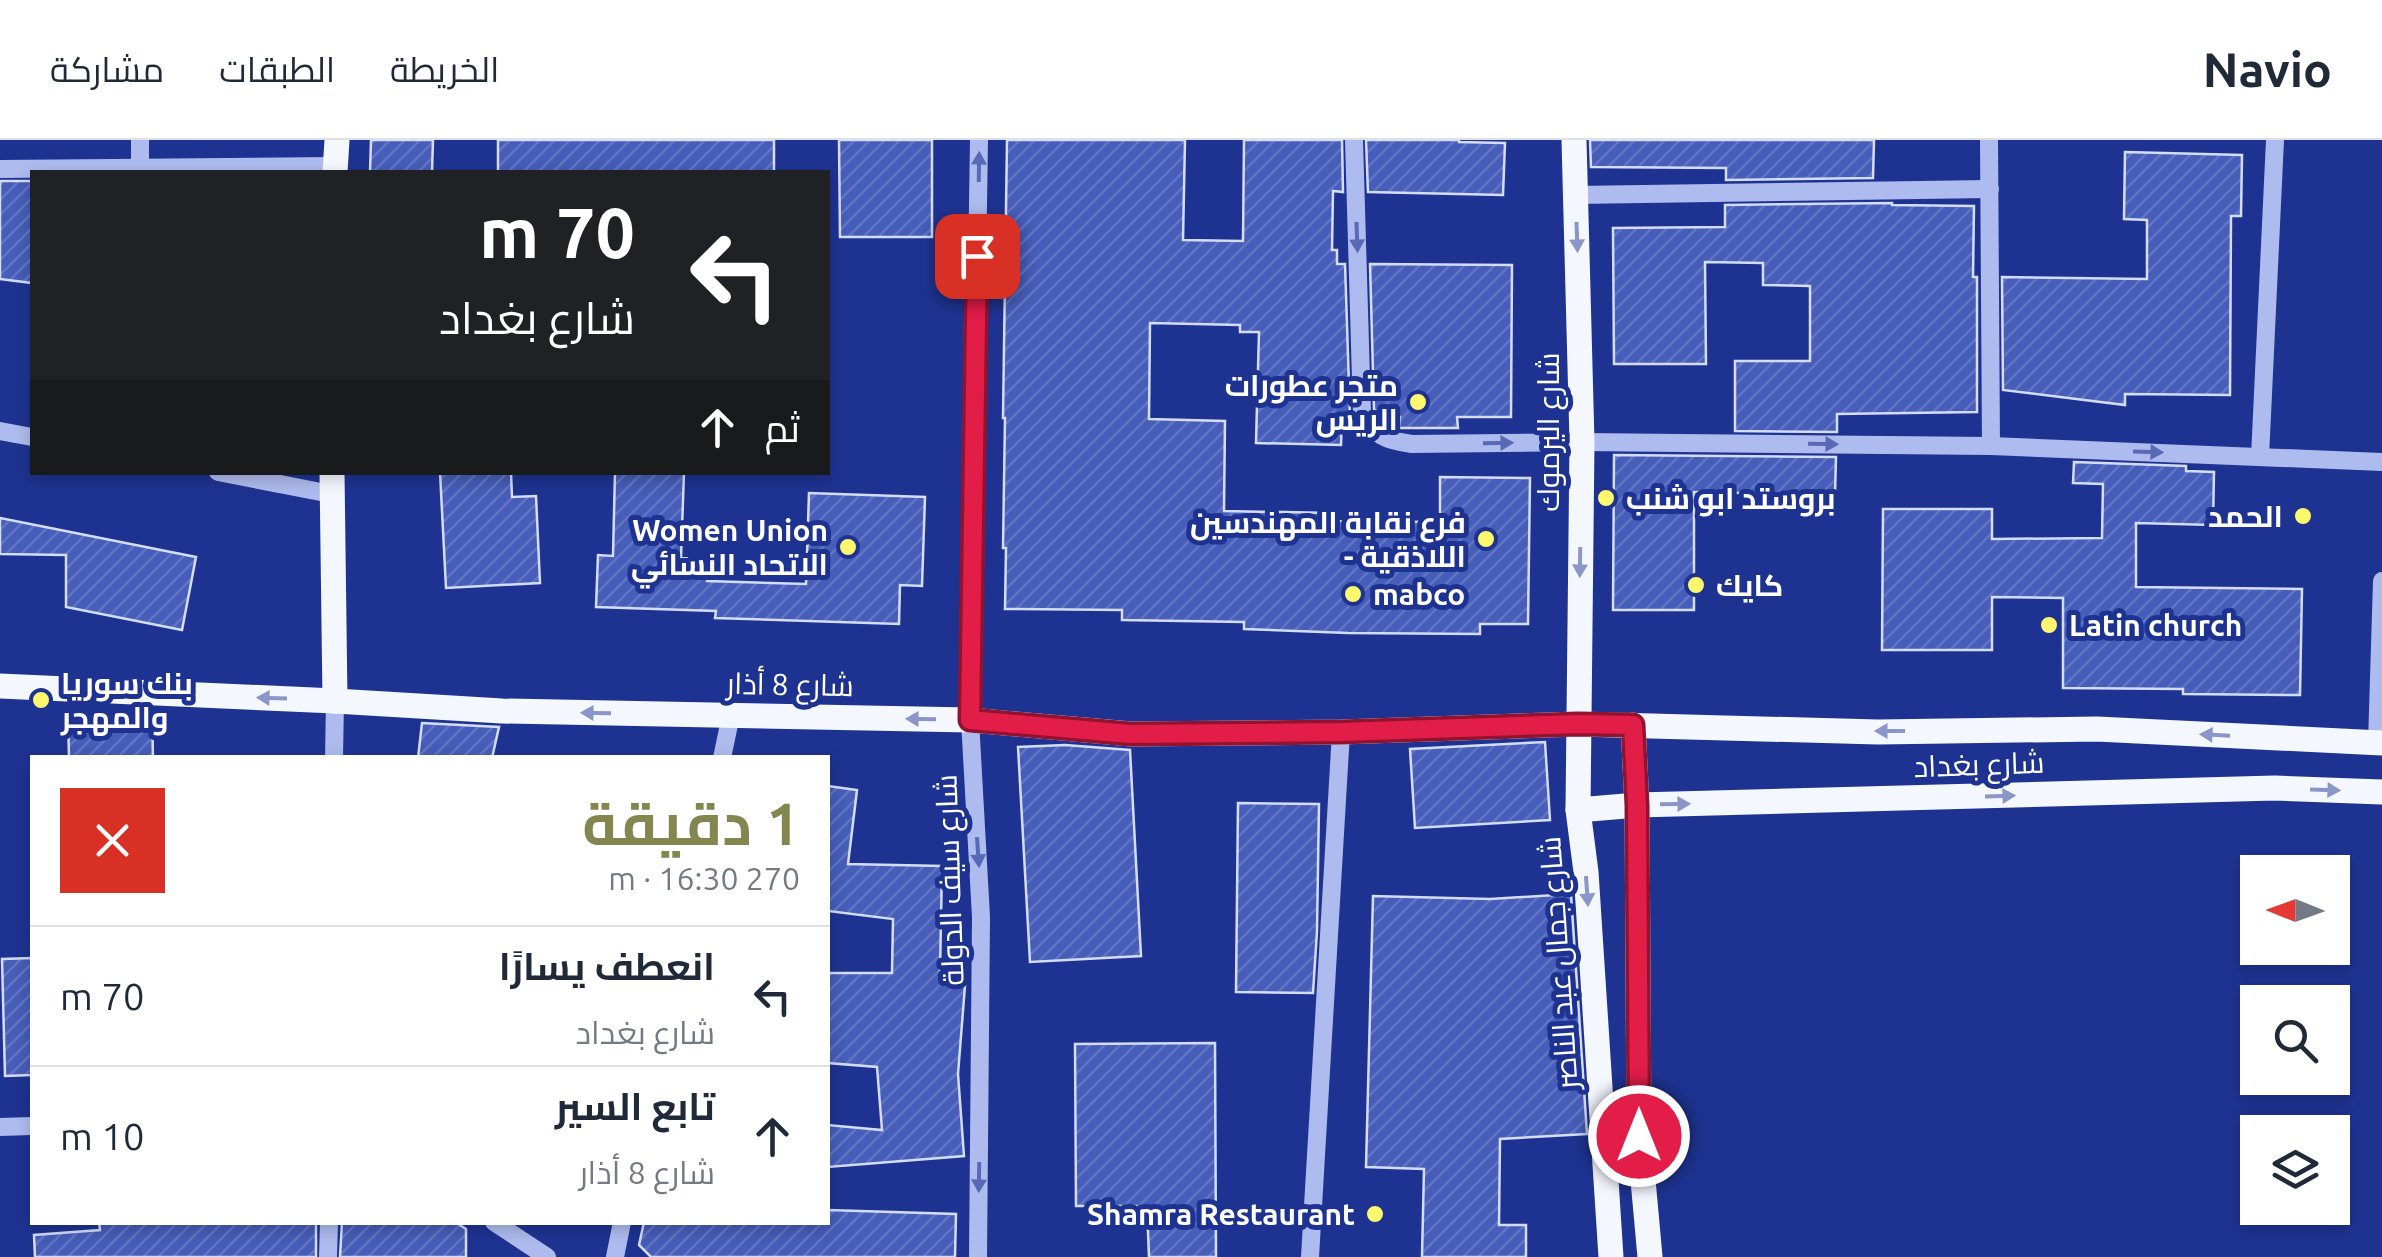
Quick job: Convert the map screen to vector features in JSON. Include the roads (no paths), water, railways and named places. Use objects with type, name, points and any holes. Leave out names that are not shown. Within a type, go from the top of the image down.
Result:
[{"type":"main road","name":"شارع اليرموك","points":[[1574,140],[1582,442],[1578,724]]},
{"type":"main road","points":[[331,483],[335,700]]},
{"type":"main road","name":"شارع 8 أذار","points":[[0,686],[335,700],[502,712],[970,720],[1130,734],[1578,724]]},
{"type":"main road","name":"شارع بغداد","points":[[1578,724],[1878,732],[2097,729],[2379,743]]},
{"type":"main road","name":"شارع جمال عبد الناصر","points":[[1578,724],[1578,810],[1586,872],[1611,1257]]},
{"type":"main road","points":[[1633,725],[1639,1136],[1650,1257]]},
{"type":"main road","name":"شارع بغداد","points":[[1578,810],[1637,805],[2275,788],[2382,792]]},
{"type":"street","points":[[140,140],[140,168]]},
{"type":"street","name":"شارع سيف الدولة","points":[[978,1257],[982,917],[970,720],[979,140]]},
{"type":"street","points":[[1354,140],[1362,413],[1374,432],[1389,441],[1992,446],[2382,462]]},
{"type":"street","points":[[1990,140],[1992,446]]},
{"type":"street","points":[[2260,457],[2275,140]]},
{"type":"street","points":[[0,169],[335,160]]},
{"type":"street","points":[[1576,195],[1990,190]]},
{"type":"street","points":[[0,430],[30,437]]},
{"type":"street","points":[[249,475],[331,483]]},
{"type":"street","points":[[2379,743],[2382,581]]},
{"type":"street","points":[[334,755],[335,700]]},
{"type":"street","points":[[723,755],[731,716]]},
{"type":"street","points":[[1310,1257],[1341,732]]},
{"type":"street","points":[[0,1128],[30,1126]]},
{"type":"street","points":[[328,1257],[329,1225]]},
{"type":"street","points":[[499,1225],[547,1257]]},
{"type":"street","points":[[615,1257],[621,1225]]},
{"type":"place","name":"متجر عطورات الريس","points":[[1418,402]]},
{"type":"place","name":"بروستد ابو شنب","points":[[1606,498]]},
{"type":"place","name":"الحمد","points":[[2303,516]]},
{"type":"place","name":"فرع نقابة المهندسين - اللاذقية","points":[[1486,539]]},
{"type":"place","name":"Women Union الاتحاد النسائي","points":[[848,547]]},
{"type":"place","name":"كايك","points":[[1696,585]]},
{"type":"place","name":"mabco","points":[[1353,594]]},
{"type":"place","name":"Latin church","points":[[2049,625]]},
{"type":"place","name":"بنك سوريا والمهجر","points":[[41,700]]},
{"type":"place","name":"Shamra Restaurant","points":[[1375,1214]]}]
